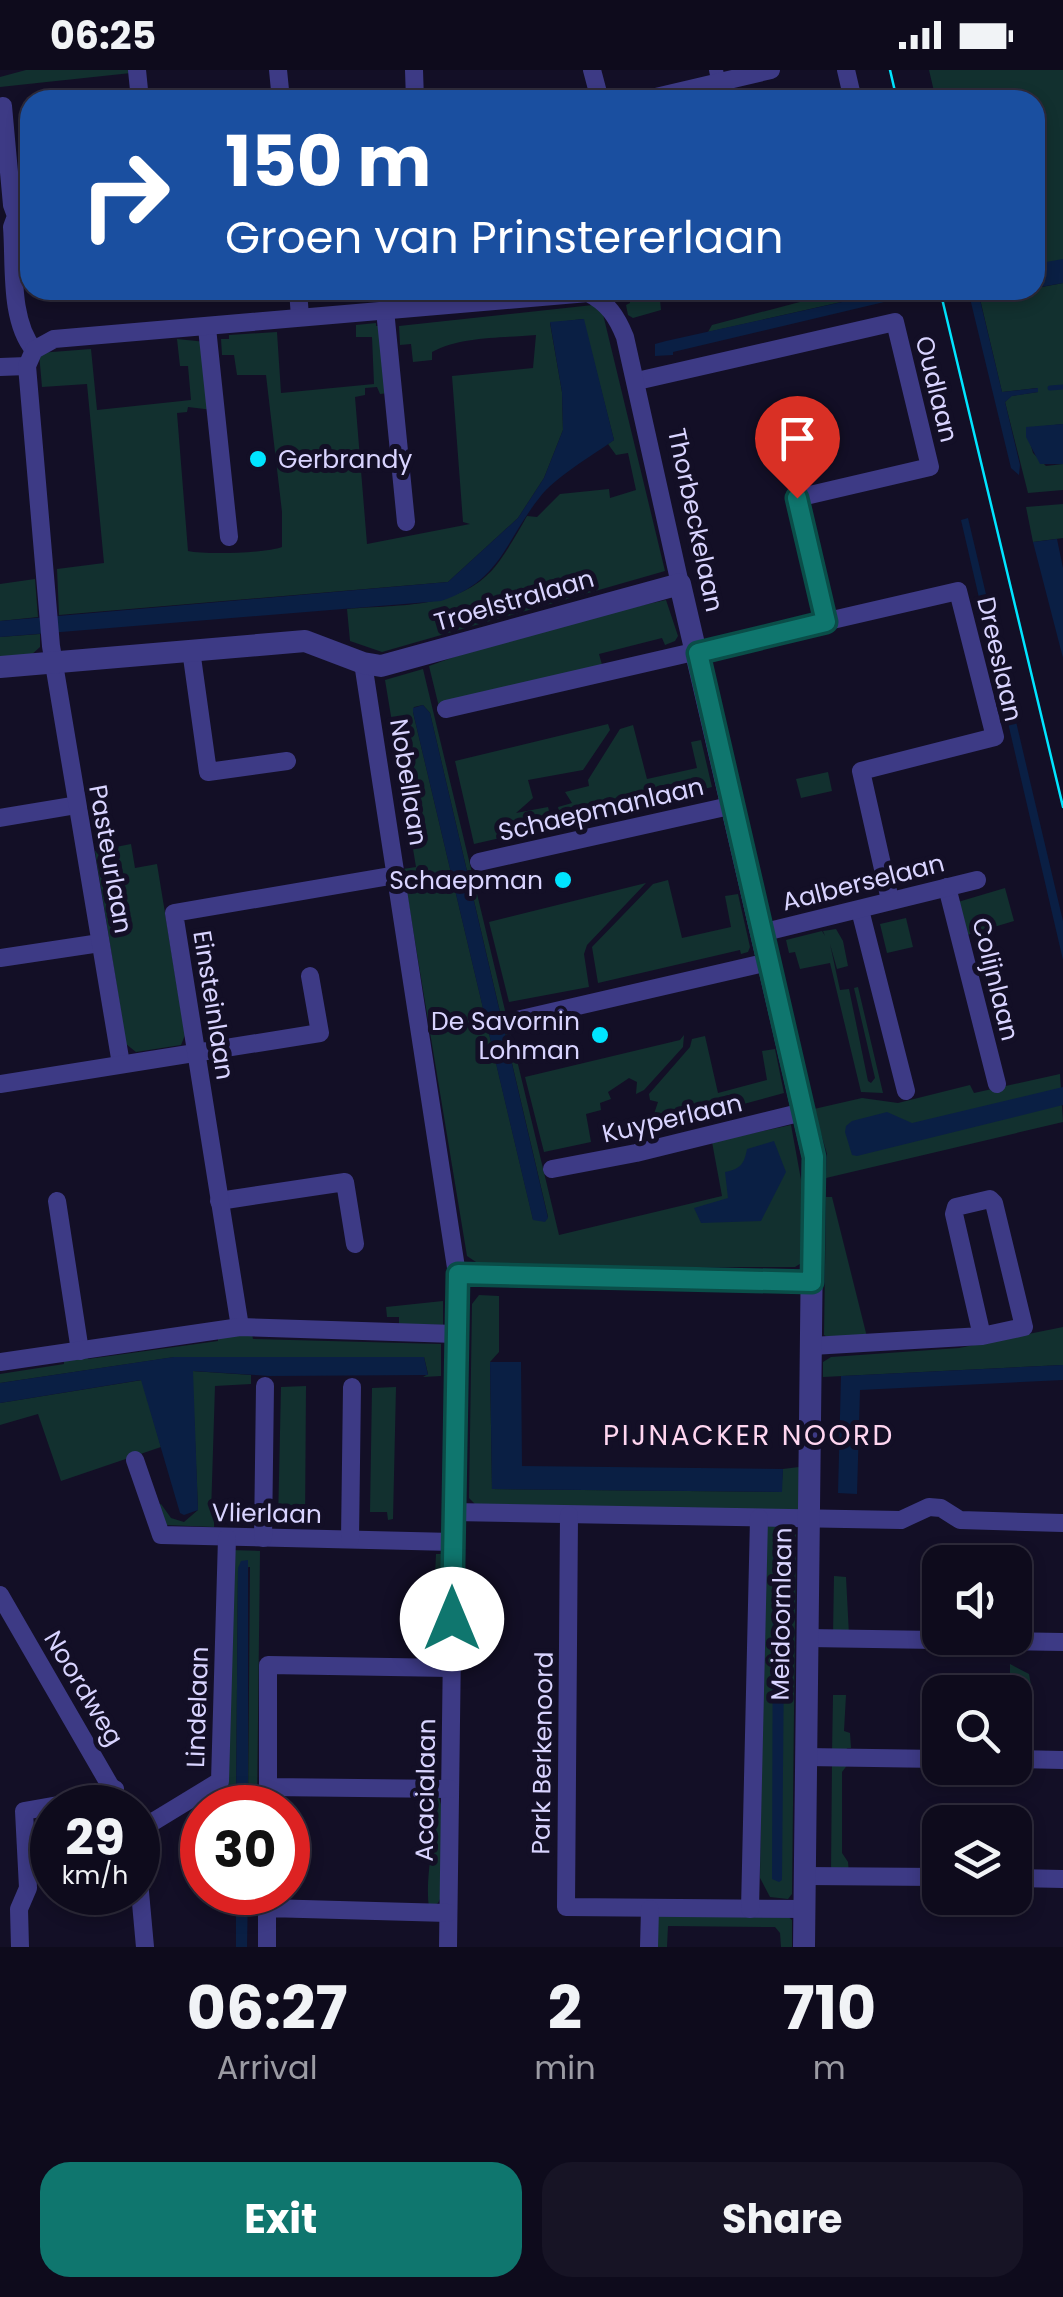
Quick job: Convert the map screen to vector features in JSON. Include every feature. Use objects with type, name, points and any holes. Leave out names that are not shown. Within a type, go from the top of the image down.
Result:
[{"type":"street","points":[[690,90],[770,70]]},
{"type":"street","points":[[3,106],[4,162],[20,205]]},
{"type":"street","points":[[20,217],[12,227],[7,268],[30,358],[53,654]]},
{"type":"street","points":[[299,300],[300,317]]},
{"type":"street","name":"Thorbeckelaan","points":[[0,367],[30,358],[54,339],[488,300]]},
{"type":"street","name":"Thorbeckelaan","points":[[611,300],[637,381],[680,584],[814,1157],[812,1282]]},
{"type":"street","points":[[384,310],[406,522]]},
{"type":"street","name":"Oudlaan","points":[[637,381],[895,322],[930,467],[797,498],[826,622]]},
{"type":"street","points":[[206,328],[229,536]]},
{"type":"street","name":"Troelstralaan","points":[[363,663],[381,666],[420,657],[626,596],[680,584]]},
{"type":"street","name":"Dreeslaan","points":[[698,653],[958,591],[995,737],[862,771],[890,900]]},
{"type":"street","points":[[0,667],[53,654],[191,650],[304,641],[363,663]]},
{"type":"street","points":[[191,650],[208,772],[286,760]]},
{"type":"street","points":[[446,709],[637,663],[698,653]]},
{"type":"street","name":"Pasteurlaan","points":[[53,654],[120,1064]]},
{"type":"street","name":"Nobellaan","points":[[363,663],[458,1274]]},
{"type":"street","points":[[0,818],[77,805]]},
{"type":"street","name":"Schaepmanlaan","points":[[479,862],[734,805]]},
{"type":"street","name":"Einsteinlaan","points":[[240,1327],[174,913],[396,875]]},
{"type":"street","name":"Aalberselaan","points":[[761,933],[977,880]]},
{"type":"street","name":"Colijnlaan","points":[[947,887],[997,1084]]},
{"type":"street","points":[[860,910],[906,1091]]},
{"type":"street","points":[[0,958],[100,943]]},
{"type":"street","points":[[517,1020],[768,962]]},
{"type":"street","points":[[0,1084],[320,1034],[310,976]]},
{"type":"street","name":"Kuyperlaan","points":[[552,1169],[636,1153],[802,1112]]},
{"type":"street","points":[[219,1201],[345,1182],[354,1244]]},
{"type":"street","points":[[812,1346],[982,1336],[1024,1327],[990,1199],[956,1207],[954,1214],[982,1336]]},
{"type":"street","points":[[57,1201],[80,1351]]},
{"type":"street","points":[[458,1274],[812,1282]]},
{"type":"street","name":"Acacialaan","points":[[448,1947],[458,1274]]},
{"type":"street","name":"Meidoornlaan","points":[[804,1947],[812,1282]]},
{"type":"street","points":[[0,1362],[240,1327],[455,1334]]},
{"type":"street","points":[[263,1538],[264,1386]]},
{"type":"street","points":[[350,1539],[352,1387]]},
{"type":"street","name":"Vlierlaan","points":[[136,1460],[161,1535],[452,1542]]},
{"type":"street","points":[[452,1512],[901,1520],[929,1506],[941,1508],[960,1520],[1063,1523]]},
{"type":"street","name":"Park Berkenoord","points":[[569,1515],[566,1907],[805,1909]]},
{"type":"street","points":[[750,1909],[759,1518]]},
{"type":"street","name":"Lindelaan","points":[[160,1818],[220,1781],[227,1538]]},
{"type":"street","name":"Noordweg","points":[[0,1595],[113,1785]]},
{"type":"street","points":[[808,1638],[1063,1642]]},
{"type":"street","points":[[450,1789],[268,1787],[268,1665],[451,1668]]},
{"type":"street","points":[[806,1757],[922,1759]]},
{"type":"street","points":[[1032,1759],[1063,1760]]},
{"type":"street","points":[[20,1947],[19,1909],[28,1888],[24,1811],[30,1810]]},
{"type":"street","points":[[805,1876],[922,1878]]},
{"type":"street","points":[[1032,1878],[1063,1878]]},
{"type":"street","points":[[266,1947],[267,1908],[448,1913]]},
{"type":"street","points":[[649,1947],[650,1909]]},
{"type":"street","points":[[142,1915],[144,1947]]},
{"type":"green space","points":[[26,70],[131,73],[0,87],[0,77]]},
{"type":"green space","points":[[929,70],[1063,70],[1063,264],[1045,267],[1045,90],[934,90]]},
{"type":"green space","points":[[1063,283],[1063,424],[1026,428],[1033,453],[1046,466],[1063,464],[1063,490],[1028,493],[1005,402],[1011,396],[1038,392],[1037,388],[1002,392],[980,300],[1045,300],[1045,286]]},
{"type":"green space","points":[[629,300],[660,300],[661,310],[633,318],[626,305]]},
{"type":"green space","points":[[807,300],[850,300],[708,332],[712,325]]},
{"type":"green space","points":[[593,305],[602,310],[665,571],[382,652],[350,641],[347,609],[430,602],[467,589],[498,563],[527,516],[537,517],[560,494],[609,489],[610,498],[636,490],[628,453],[616,455],[608,444],[614,440],[583,319],[550,323],[562,392],[563,430],[544,478],[518,518],[448,582],[59,615],[57,569],[104,563],[87,384],[42,387],[39,353],[91,349],[97,410],[191,400],[188,366],[180,366],[177,339],[206,342],[213,410],[188,407],[187,412],[177,413],[188,551],[250,552],[282,547],[282,512],[266,375],[237,375],[234,355],[222,355],[221,339],[277,332],[281,393],[374,384],[372,337],[356,337],[356,325],[385,326],[389,393],[380,394],[377,387],[365,388],[365,395],[355,397],[367,544],[470,524],[463,522],[452,376],[533,368],[536,335],[456,343],[432,352],[432,360],[413,362],[411,344],[400,345],[399,326]]},
{"type":"green space","points":[[1063,504],[1063,538],[1033,542],[1026,507]]},
{"type":"green space","points":[[35,579],[38,617],[0,621],[0,584]]},
{"type":"green space","points":[[666,600],[678,636],[675,641],[665,645],[662,638],[599,654],[603,668],[439,707],[429,666],[526,631]]},
{"type":"green space","points":[[40,634],[40,647],[30,656],[0,658],[0,637]]},
{"type":"green space","points":[[423,669],[559,1235],[722,1196],[712,1142],[791,1125],[804,1196],[803,1262],[795,1267],[498,1267],[482,1266],[467,1256],[403,869],[416,867],[385,680]],"holes":[[[423,705],[430,713],[548,1217],[545,1221],[533,1219],[414,707]]]},
{"type":"green space","points":[[608,724],[610,730],[583,770],[528,780],[533,798],[516,813],[548,807],[553,826],[474,844],[455,761]]},
{"type":"green space","points":[[633,725],[647,779],[697,768],[691,742],[701,740],[712,787],[562,824],[558,807],[572,803],[565,792],[589,786],[588,780],[620,729]]},
{"type":"green space","points":[[828,772],[832,791],[801,798],[796,779]]},
{"type":"green space","points":[[131,844],[135,868],[157,864],[185,1035],[181,1045],[136,1052],[126,1044],[95,851]]},
{"type":"green space","points":[[668,880],[682,938],[731,927],[725,896],[738,894],[748,952],[741,954],[740,950],[598,983],[592,947],[653,884]]},
{"type":"green space","points":[[646,883],[587,945],[584,954],[589,987],[509,1002],[489,922]]},
{"type":"green space","points":[[1005,888],[1014,921],[967,935],[958,902]]},
{"type":"green space","points":[[906,918],[913,947],[887,953],[880,924]]},
{"type":"green space","points":[[836,929],[848,966],[837,969],[830,944],[840,990],[849,989],[871,1083],[875,1078],[854,988],[858,987],[883,1093],[861,1092],[830,963],[800,969],[795,952],[789,953],[786,940],[822,931],[825,936],[823,931]]},
{"type":"green space","points":[[684,1035],[683,1047],[644,1090],[636,1094],[637,1082],[629,1078],[608,1092],[611,1099],[600,1103],[601,1110],[586,1114],[591,1142],[544,1152],[525,1077],[680,1040]]},
{"type":"green space","points":[[705,1036],[718,1093],[767,1080],[762,1051],[775,1049],[784,1093],[677,1122],[654,1114],[658,1102],[650,1100],[649,1094],[690,1047],[692,1039]]},
{"type":"green space","points":[[1060,1074],[1063,1122],[826,1178],[827,1154],[814,1109],[862,1098],[898,1103],[970,1085],[974,1093]]},
{"type":"green space","points":[[826,1197],[832,1197],[867,1337],[831,1339],[824,1335]]},
{"type":"green space","points":[[479,1295],[499,1296],[499,1352],[490,1362],[492,1489],[781,1492],[783,1469],[799,1467],[799,1511],[478,1507],[469,1498],[472,1304]]},
{"type":"green space","points":[[443,1301],[443,1325],[399,1324],[399,1317],[387,1317],[386,1307]]},
{"type":"green space","points":[[1063,1327],[1063,1365],[823,1377],[823,1362],[831,1357],[959,1348]]},
{"type":"green space","points":[[252,1334],[253,1339],[441,1344],[441,1376],[423,1377],[428,1374],[424,1357],[175,1357],[0,1383],[0,1374],[64,1364],[64,1358],[87,1355],[88,1359]]},
{"type":"green space","points":[[192,1371],[251,1375],[251,1384],[215,1386],[211,1514],[214,1527],[165,1525],[157,1505],[161,1504],[171,1518],[184,1522],[198,1510]]},
{"type":"green space","points":[[142,1380],[161,1447],[61,1481],[38,1414],[0,1425],[0,1403]]},
{"type":"green space","points":[[306,1386],[305,1523],[278,1523],[281,1387]]},
{"type":"green space","points":[[396,1387],[393,1519],[388,1520],[387,1512],[370,1512],[372,1388]]},
{"type":"green space","points":[[768,1525],[792,1526],[796,1532],[792,1894],[788,1899],[770,1897],[760,1878],[763,1530]]},
{"type":"green space","points":[[229,1550],[260,1551],[257,1785],[248,1785],[250,1567],[238,1568],[236,1785],[226,1785]]},
{"type":"green space","points":[[436,1554],[445,1554],[444,1653],[442,1661],[431,1665]]},
{"type":"green space","points":[[834,1576],[846,1577],[849,1635],[833,1635]]},
{"type":"green space","points":[[1010,1664],[1029,1675],[1010,1675]]},
{"type":"green space","points":[[833,1695],[846,1695],[844,1731],[850,1733],[851,1748],[846,1753],[832,1753]]},
{"type":"green space","points":[[832,1763],[848,1764],[842,1772],[842,1853],[849,1873],[831,1872]]},
{"type":"green space","points":[[431,1791],[438,1794],[442,1808],[441,1897],[429,1908],[432,1836]]},
{"type":"green space","points":[[784,1913],[792,1920],[792,1947],[781,1947],[780,1933],[775,1927],[668,1926],[667,1947],[654,1947],[654,1919],[662,1914]]},
{"type":"water","points":[[1063,259],[1063,283],[1045,286],[1045,262]]},
{"type":"water","points":[[851,300],[893,300],[673,355],[655,356],[655,344]]},
{"type":"water","points":[[970,300],[980,300],[1002,392],[1038,388],[1038,392],[1012,396],[1005,402],[1019,475],[1011,468]]},
{"type":"water","points":[[584,319],[614,440],[547,489],[490,571],[461,592],[441,601],[0,637],[0,621],[448,582],[518,518],[544,478],[563,430],[562,392],[550,322]]},
{"type":"water","points":[[1063,424],[1063,464],[1040,464],[1026,437],[1026,427]]},
{"type":"water","points":[[968,518],[1063,921],[1063,960],[961,520]]},
{"type":"water","points":[[1057,539],[1063,568],[1063,658],[1033,542]]},
{"type":"water","points":[[423,705],[430,713],[548,1218],[545,1222],[533,1220],[413,712],[413,708]]},
{"type":"water","points":[[1063,1087],[1063,1105],[857,1156],[852,1155],[845,1132],[852,1121],[887,1112],[912,1123]]},
{"type":"water","points":[[774,1141],[786,1172],[761,1221],[701,1223],[694,1208],[728,1198],[725,1172],[741,1165],[747,1149]]},
{"type":"water","points":[[174,1357],[424,1357],[428,1375],[270,1376],[193,1371],[198,1510],[184,1515],[180,1513],[141,1380],[0,1403],[0,1383]]},
{"type":"water","points":[[490,1362],[521,1362],[522,1466],[783,1469],[782,1492],[492,1489]]},
{"type":"water","points":[[1063,1365],[1063,1380],[860,1390],[857,1494],[838,1493],[841,1376]]},
{"type":"water","points":[[777,1546],[785,1553],[779,1882],[772,1879],[773,1548]]},
{"type":"water","points":[[248,1560],[248,1785],[236,1785],[241,1561]]},
{"type":"water","points":[[236,1915],[248,1915],[247,1947],[236,1947]]},
{"type":"waterway","points":[[1050,388],[1063,387]]},
{"type":"tram line","points":[[890,70],[895,90]]},
{"type":"tram line","points":[[942,300],[1063,807]]},
{"type":"place","name":"Gerbrandy","points":[[258,459]]},
{"type":"place","name":"Schaepman","points":[[563,880]]},
{"type":"place","name":"De Savornin Lohman","points":[[600,1035]]},
{"type":"district","name":"PIJNACKER NOORD","points":[[749,1435]]},
{"type":"route","points":[[452,1619],[458,1274],[812,1282],[814,1157],[698,653],[826,622],[797,498]]}]
